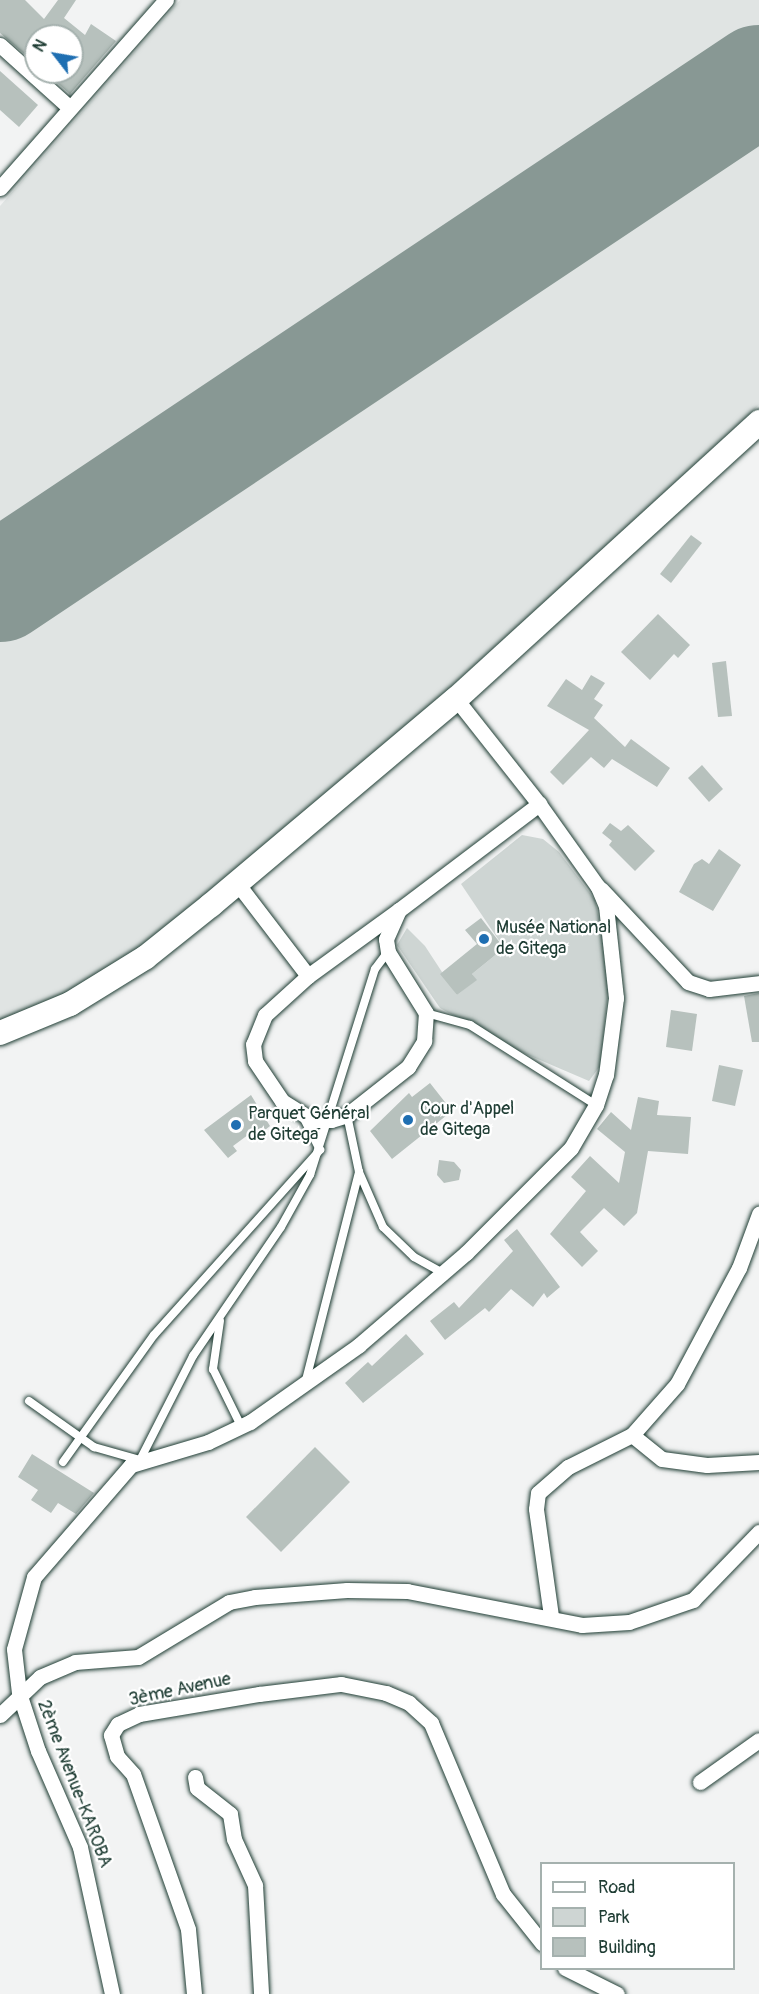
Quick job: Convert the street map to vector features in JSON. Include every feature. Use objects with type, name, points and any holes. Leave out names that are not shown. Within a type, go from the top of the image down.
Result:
[{"type":"main road","points":[[0,1033],[70,1004],[146,957],[456,699],[759,422]]},
{"type":"street","points":[[0,188],[166,0]]},
{"type":"street","points":[[0,45],[70,108]]},
{"type":"street","points":[[456,699],[539,804],[598,886],[688,981],[709,989],[759,983]]},
{"type":"street","points":[[399,910],[386,939],[387,952],[426,1013],[418,1055],[346,1115],[331,1120],[299,1114],[260,1074],[253,1044],[265,1015],[309,976],[539,804]]},
{"type":"street","points":[[237,883],[309,976]]},
{"type":"street","points":[[140,1460],[208,1442],[241,1426],[304,1384],[359,1345],[554,1168],[596,1105],[606,1075],[616,998],[610,922],[598,886]]},
{"type":"street","points":[[551,1616],[536,1509],[538,1493],[568,1467],[632,1435],[677,1384],[739,1268],[759,1214]]},
{"type":"street","points":[[632,1435],[662,1459],[707,1465],[759,1462]]},
{"type":"street","name":"2ème Avenue-KAROBA","points":[[112,1994],[81,1847],[38,1751],[20,1693],[14,1649],[34,1577],[122,1473],[140,1460]]},
{"type":"street","points":[[0,1714],[20,1693],[40,1677],[75,1662],[138,1657],[229,1602],[255,1596],[348,1590],[407,1591],[551,1616],[582,1625],[630,1622],[693,1600],[759,1532]]},
{"type":"street","name":"3ème Avenue","points":[[194,1994],[188,1929],[133,1774],[117,1756],[111,1735],[118,1724],[165,1709],[341,1684],[386,1693],[409,1703],[431,1723],[503,1894],[540,1940]]},
{"type":"street","points":[[700,1782],[759,1740]]},
{"type":"street","points":[[195,1777],[197,1788],[230,1814],[234,1839],[255,1885],[261,1994]]},
{"type":"street","points":[[569,1970],[617,1994]]},
{"type":"lane","points":[[29,1401],[78,1438],[113,1455],[140,1460],[178,1381],[300,1196],[331,1120],[375,969],[387,952]]},
{"type":"lane","points":[[426,1013],[470,1025],[596,1105]]},
{"type":"lane","points":[[299,1114],[311,1128],[320,1150]]},
{"type":"lane","points":[[346,1115],[359,1172],[383,1227],[414,1257],[441,1272]]},
{"type":"lane","points":[[63,1462],[154,1335],[320,1150]]},
{"type":"lane","points":[[304,1384],[359,1172]]},
{"type":"lane","points":[[224,1310],[213,1348],[213,1369],[241,1426]]},
{"type":"shaded area","points":[[180,0],[759,0],[759,405],[597,557],[177,929],[124,967],[0,1029],[0,206]]},
{"type":"green space","points":[[522,835],[543,839],[559,852],[595,900],[610,974],[600,1066],[589,1081],[519,1051],[440,1008],[397,945],[407,928],[425,946],[457,995],[476,980],[472,974],[504,948],[461,884]]},
{"type":"building","points":[[0,0],[25,0],[44,19],[58,0],[76,0],[64,18],[71,24],[24,24],[24,54],[0,33]]},
{"type":"building","points":[[91,24],[116,41],[84,78],[84,34]]},
{"type":"building","points":[[0,71],[38,105],[19,127],[0,110]]},
{"type":"building","points":[[59,84],[79,84],[70,94]]},
{"type":"building","points":[[691,535],[702,543],[671,583],[660,574]]},
{"type":"building","points":[[658,614],[690,645],[678,658],[674,654],[650,680],[621,652]]},
{"type":"building","points":[[726,661],[732,716],[718,717],[712,663]]},
{"type":"building","points":[[591,675],[605,683],[594,699],[603,705],[594,718],[625,747],[631,739],[670,768],[657,787],[612,759],[604,768],[591,757],[563,785],[550,772],[589,730],[547,706],[566,679],[582,690]]},
{"type":"building","points":[[702,765],[723,789],[709,802],[688,778]]},
{"type":"building","points":[[610,823],[621,831],[628,825],[655,851],[635,871],[609,845],[612,841],[602,833]]},
{"type":"building","points":[[719,849],[741,865],[713,911],[679,892],[694,864],[702,859],[709,864]]},
{"type":"building","points":[[481,918],[504,948],[472,974],[477,980],[457,995],[440,974],[477,944],[465,930]]},
{"type":"building","points":[[759,993],[759,1042],[752,1042],[744,996]]},
{"type":"building","points":[[671,1010],[697,1014],[692,1051],[666,1047]]},
{"type":"building","points":[[719,1065],[743,1070],[735,1106],[712,1101]]},
{"type":"building","points":[[430,1083],[452,1111],[392,1159],[370,1131],[409,1093],[412,1097]]},
{"type":"building","points":[[251,1095],[270,1126],[260,1134],[256,1129],[233,1146],[237,1151],[228,1158],[204,1130]]},
{"type":"building","points":[[638,1097],[659,1101],[657,1115],[691,1117],[688,1154],[648,1151],[637,1213],[624,1226],[604,1208],[580,1232],[598,1251],[582,1267],[550,1234],[586,1191],[571,1177],[590,1156],[619,1183],[625,1152],[597,1129],[611,1112],[631,1130]]},
{"type":"building","points":[[439,1160],[454,1162],[461,1170],[459,1180],[444,1183],[437,1175]]},
{"type":"building","points":[[517,1229],[560,1287],[547,1298],[544,1293],[533,1307],[511,1289],[489,1312],[485,1308],[445,1340],[430,1321],[454,1302],[459,1308],[513,1251],[504,1240]]},
{"type":"building","points":[[406,1334],[424,1354],[363,1403],[345,1383],[368,1362],[372,1366]]},
{"type":"building","points":[[315,1447],[350,1482],[281,1552],[246,1517]]},
{"type":"building","points":[[32,1454],[94,1493],[76,1514],[58,1503],[51,1513],[31,1500],[38,1490],[18,1477]]},
{"type":"runway","points":[[0,587],[759,80]]},
{"type":"place","name":"Musée National de Gitega","points":[[484,939]]},
{"type":"place","name":"Cour d'Appel de Gitega","points":[[408,1120]]},
{"type":"place","name":"Parquet Général de Gitega","points":[[236,1125]]}]
